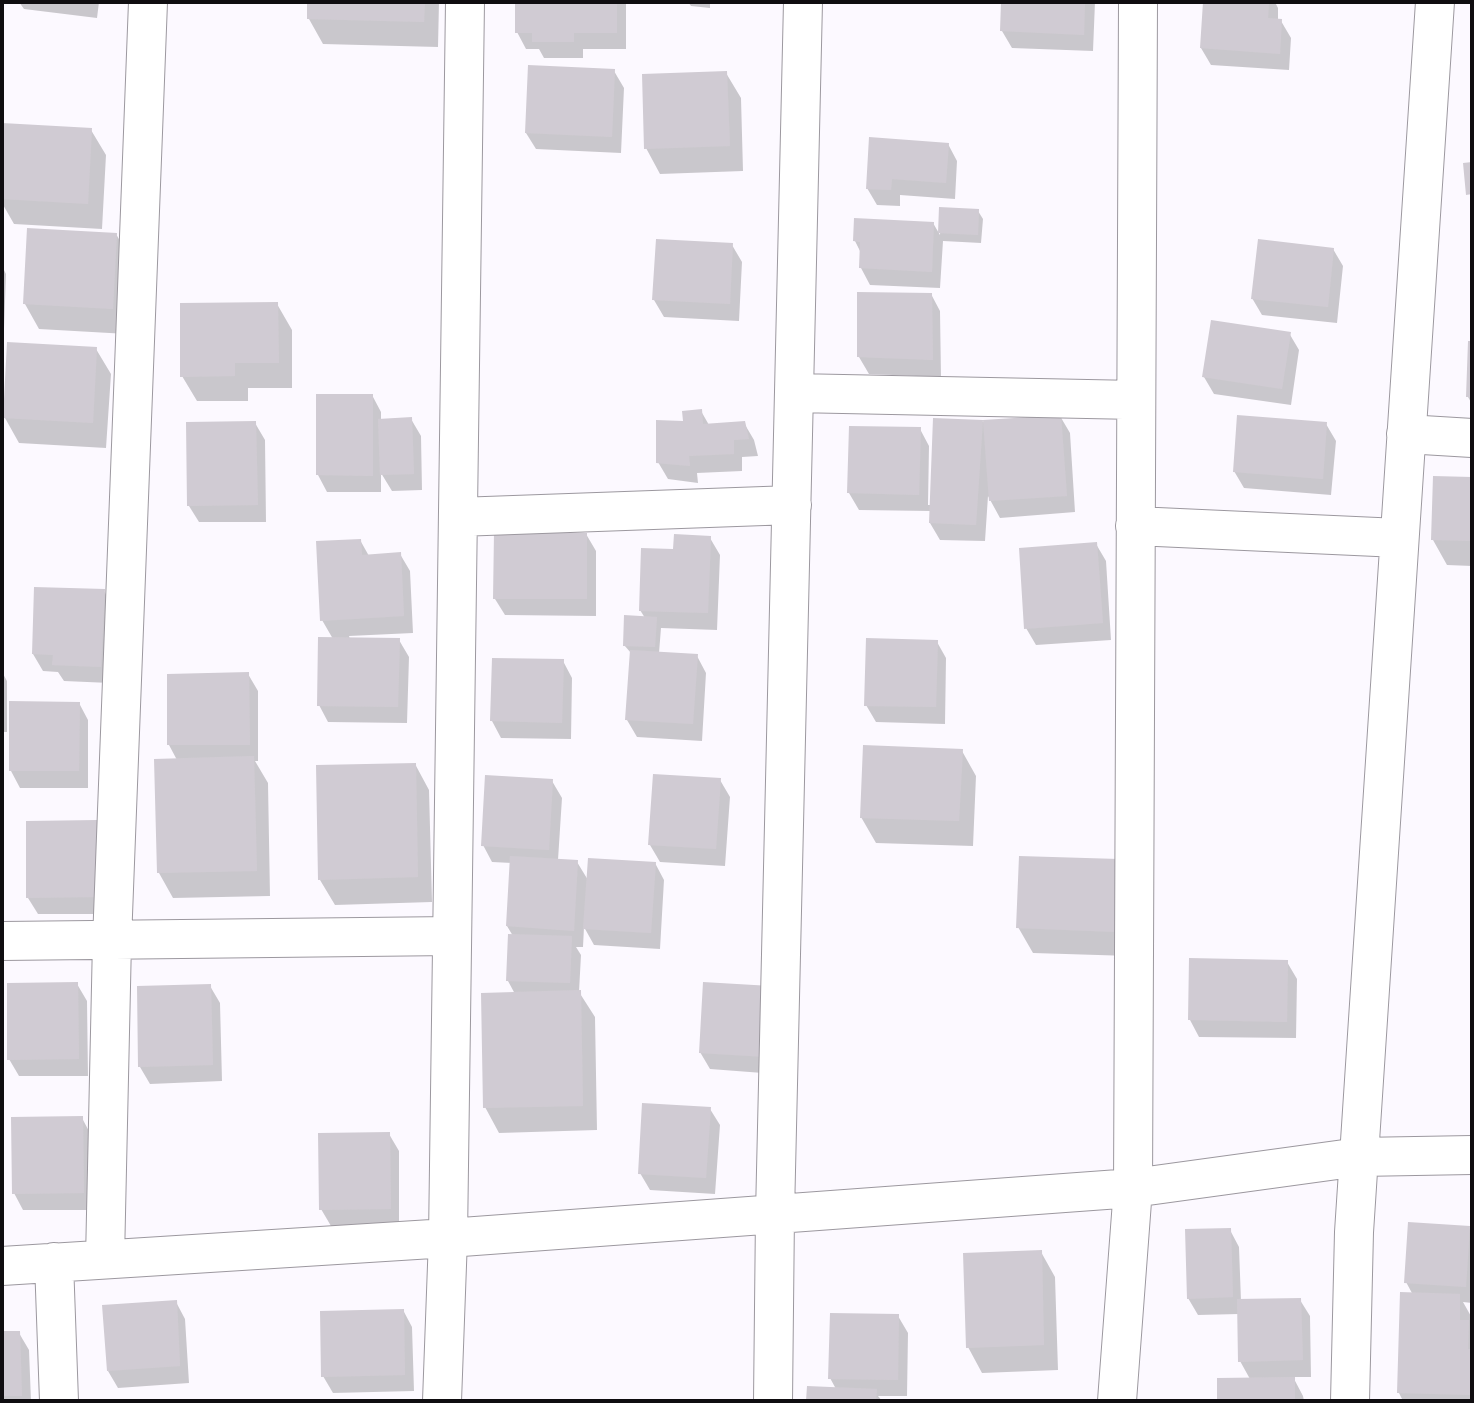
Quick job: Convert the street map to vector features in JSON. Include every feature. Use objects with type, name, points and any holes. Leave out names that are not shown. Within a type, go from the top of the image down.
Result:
[{"type":"street","points":[[106,1259],[112,941],[148,2]]},
{"type":"street","points":[[442,1401],[448,1238],[465,2]]},
{"type":"street","points":[[773,1401],[803,2]]},
{"type":"street","points":[[1117,1401],[1133,1188],[1138,2]]},
{"type":"street","points":[[1350,1401],[1354,1231],[1434,2]]},
{"type":"street","points":[[794,393],[1136,400]]},
{"type":"street","points":[[1406,434],[1472,438]]},
{"type":"street","points":[[458,517],[792,505]]},
{"type":"street","points":[[1135,526],[1399,538]]},
{"type":"street","points":[[2,941],[452,936]]},
{"type":"street","points":[[2,1266],[448,1238],[1133,1188],[1359,1157],[1472,1155]]},
{"type":"street","points":[[54,1262],[59,1401]]},
{"type":"building","points":[[307,2],[425,2],[424,22],[307,19]]},
{"type":"building","points":[[515,2],[617,2],[617,33],[574,33],[574,42],[532,42],[532,33],[515,33]]},
{"type":"building","points":[[1001,2],[1085,2],[1084,35],[1000,31]]},
{"type":"building","points":[[1203,2],[1269,2],[1268,18],[1282,19],[1280,54],[1200,48]]},
{"type":"building","points":[[528,65],[615,69],[612,137],[525,133]]},
{"type":"building","points":[[727,71],[730,146],[644,149],[642,74]]},
{"type":"building","points":[[2,123],[92,128],[88,204],[2,199]]},
{"type":"building","points":[[869,137],[949,143],[946,183],[892,179],[891,190],[866,189]]},
{"type":"building","points":[[1472,162],[1472,194],[1466,195],[1463,163]]},
{"type":"building","points":[[939,207],[979,209],[978,235],[938,233]]},
{"type":"building","points":[[854,218],[934,222],[932,272],[859,268],[860,242],[853,241]]},
{"type":"building","points":[[27,228],[117,233],[113,309],[23,304]]},
{"type":"building","points":[[656,239],[733,243],[730,304],[652,300]]},
{"type":"building","points":[[1258,239],[1334,248],[1328,307],[1251,299]]},
{"type":"building","points":[[857,292],[932,293],[933,360],[857,357]]},
{"type":"building","points":[[278,302],[279,363],[235,363],[235,376],[180,377],[180,303]]},
{"type":"building","points":[[1211,320],[1291,332],[1282,389],[1202,377]]},
{"type":"building","points":[[1468,341],[1472,341],[1472,397],[1466,397]]},
{"type":"building","points":[[7,342],[97,347],[93,423],[3,418]]},
{"type":"building","points":[[316,394],[373,394],[373,476],[316,475]]},
{"type":"building","points":[[702,409],[703,424],[745,421],[749,439],[734,440],[734,454],[689,456],[690,466],[656,463],[656,420],[683,421],[682,411]]},
{"type":"building","points":[[1061,415],[1067,496],[989,501],[983,420]]},
{"type":"building","points":[[1237,415],[1327,422],[1323,479],[1233,472]]},
{"type":"building","points":[[412,417],[414,474],[380,475],[378,419]]},
{"type":"building","points":[[933,418],[983,420],[976,525],[929,523]]},
{"type":"building","points":[[256,421],[258,505],[187,506],[186,422]]},
{"type":"building","points":[[849,426],[921,427],[919,495],[847,493]]},
{"type":"building","points":[[1433,476],[1472,477],[1472,541],[1431,540]]},
{"type":"building","points":[[494,532],[587,533],[587,599],[493,599]]},
{"type":"building","points":[[674,534],[711,536],[708,613],[639,611],[641,548],[673,549]]},
{"type":"building","points":[[361,539],[362,555],[401,552],[404,616],[320,621],[316,541]]},
{"type":"building","points":[[1097,542],[1103,623],[1024,629],[1019,548]]},
{"type":"building","points":[[34,587],[105,589],[101,667],[52,665],[53,655],[32,654]]},
{"type":"building","points":[[624,615],[657,617],[655,647],[623,646]]},
{"type":"building","points":[[318,637],[400,638],[398,707],[317,706]]},
{"type":"building","points":[[866,638],[938,640],[936,707],[864,706]]},
{"type":"building","points":[[630,650],[698,654],[693,724],[625,720]]},
{"type":"building","points":[[492,658],[564,659],[562,723],[490,721]]},
{"type":"building","points":[[249,672],[250,745],[167,745],[167,674]]},
{"type":"building","points":[[9,701],[80,702],[79,771],[9,771]]},
{"type":"building","points":[[863,745],[963,749],[959,821],[860,818]]},
{"type":"building","points":[[254,756],[257,871],[157,873],[154,759]]},
{"type":"building","points":[[416,763],[418,877],[318,880],[316,765]]},
{"type":"building","points":[[653,774],[721,778],[716,849],[648,845]]},
{"type":"building","points":[[485,775],[553,779],[549,850],[481,846]]},
{"type":"building","points":[[97,820],[98,897],[26,898],[26,821]]},
{"type":"building","points":[[510,856],[578,860],[574,931],[506,926]]},
{"type":"building","points":[[1019,856],[1119,859],[1116,932],[1016,928]]},
{"type":"building","points":[[588,858],[656,862],[651,933],[583,929]]},
{"type":"building","points":[[508,934],[572,936],[570,983],[506,981]]},
{"type":"building","points":[[1189,958],[1288,960],[1287,1022],[1188,1020]]},
{"type":"building","points":[[78,982],[79,1059],[7,1060],[7,983]]},
{"type":"building","points":[[703,982],[771,986],[767,1057],[699,1053]]},
{"type":"building","points":[[211,984],[213,1065],[138,1067],[137,986]]},
{"type":"building","points":[[581,990],[583,1106],[483,1108],[481,993]]},
{"type":"building","points":[[642,1103],[711,1107],[706,1178],[638,1174]]},
{"type":"building","points":[[83,1116],[84,1193],[12,1194],[11,1117]]},
{"type":"building","points":[[390,1132],[391,1209],[319,1210],[318,1133]]},
{"type":"building","points":[[1408,1222],[1470,1226],[1466,1287],[1404,1283]]},
{"type":"building","points":[[1231,1228],[1233,1297],[1187,1299],[1185,1229]]},
{"type":"building","points":[[1042,1250],[1044,1345],[966,1348],[963,1253]]},
{"type":"building","points":[[1400,1292],[1460,1294],[1460,1320],[1469,1320],[1468,1349],[1472,1349],[1472,1395],[1397,1393]]},
{"type":"building","points":[[1301,1298],[1303,1360],[1238,1362],[1237,1299]]},
{"type":"building","points":[[177,1300],[180,1366],[107,1371],[102,1305]]},
{"type":"building","points":[[404,1309],[405,1375],[321,1377],[320,1311]]},
{"type":"building","points":[[830,1313],[899,1314],[898,1380],[828,1379]]},
{"type":"building","points":[[2,1331],[20,1331],[22,1396],[2,1396]]},
{"type":"building","points":[[1295,1377],[1295,1401],[1217,1401],[1217,1378]]},
{"type":"building","points":[[807,1386],[877,1389],[876,1401],[806,1401]]}]
